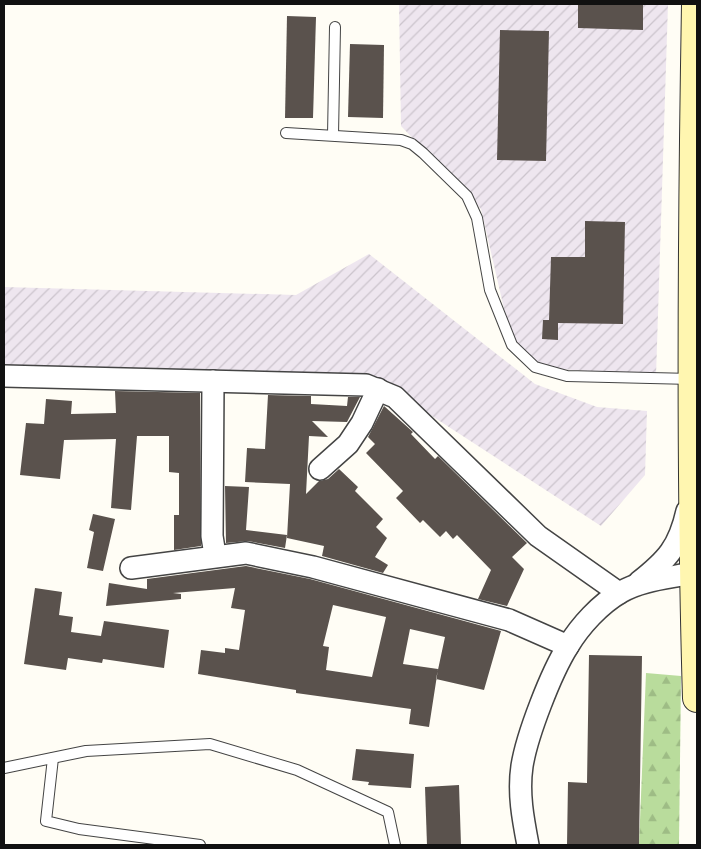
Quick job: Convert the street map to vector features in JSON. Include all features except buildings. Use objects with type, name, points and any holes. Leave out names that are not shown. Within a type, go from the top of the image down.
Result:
[{"type":"street","points":[[696,4],[692,380],[697,698]]},
{"type":"street","points":[[4,376],[366,385],[395,397],[538,536],[627,589],[695,573]]},
{"type":"street","points":[[213,381],[212,536],[215,555]]},
{"type":"street","points":[[320,469],[348,444],[362,423],[378,389]]},
{"type":"street","points":[[528,845],[520,793],[522,766],[529,738],[568,646],[589,619],[664,563],[673,551],[683,528],[693,489]]},
{"type":"street","points":[[131,568],[215,555],[246,553],[313,567],[509,620],[568,646]]},
{"type":"lane","points":[[333,135],[335,27]]},
{"type":"lane","points":[[286,133],[387,138],[412,144],[466,196],[477,218],[490,290],[512,344],[535,367],[567,376],[692,380]]},
{"type":"lane","points":[[4,768],[86,751],[210,744],[297,770],[388,812],[395,845]]},
{"type":"lane","points":[[53,758],[46,821],[80,829],[200,845]]},
{"type":"shaded area","points":[[399,4],[668,4],[656,376],[545,368],[511,339],[481,209],[401,126]]},
{"type":"shaded area","points":[[369,254],[535,384],[597,407],[647,411],[645,475],[601,526],[369,375],[4,366],[4,287],[296,295]]},
{"type":"green space","points":[[646,673],[681,676],[679,845],[639,845]]}]
